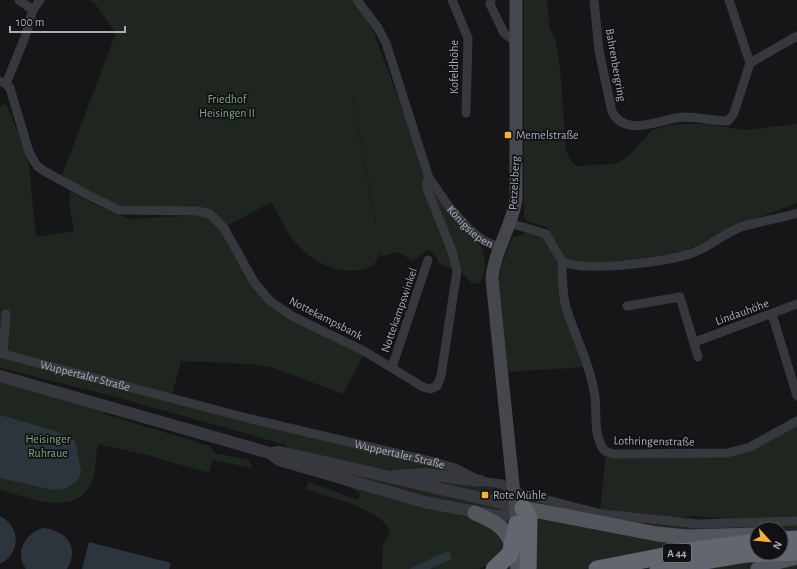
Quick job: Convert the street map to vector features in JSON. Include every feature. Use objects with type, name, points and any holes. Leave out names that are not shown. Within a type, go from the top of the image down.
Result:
[{"type":"highway","points":[[518,513],[528,518],[519,560],[518,513]]},
{"type":"highway","name":"A 44","points":[[597,569],[694,550],[749,543]]},
{"type":"highway","name":"A 44","points":[[658,569],[746,554],[797,552]]},
{"type":"highway","points":[[494,569],[507,558],[519,560]]},
{"type":"main road","name":"Petzelsberg","points":[[500,248],[510,223],[516,199],[517,2]]},
{"type":"main road","name":"Königsiepen","points":[[500,248],[493,272],[492,284],[513,491],[518,513]]},
{"type":"main road","points":[[475,513],[492,520],[503,528],[509,536],[519,560]]},
{"type":"main road","points":[[518,513],[634,531],[686,537],[749,535]]},
{"type":"main road","points":[[758,569],[773,563],[797,558]]},
{"type":"street","points":[[19,0],[33,10]]},
{"type":"street","points":[[3,82],[25,37],[33,10],[40,0]]},
{"type":"street","name":"Königsiepen","points":[[357,0],[378,28],[386,43],[429,178],[450,208],[470,230],[483,240],[500,248]]},
{"type":"street","name":"Kofeldhöhe","points":[[452,0],[468,38],[466,113]]},
{"type":"street","points":[[490,0],[490,4],[504,33],[517,43]]},
{"type":"street","name":"Bahrenbergring","points":[[594,0],[599,51],[612,112],[615,117],[624,123],[642,126],[684,117],[728,121],[734,113],[750,63]]},
{"type":"street","points":[[729,0],[750,63],[797,36]]},
{"type":"street","name":"Nottekampsbank","points":[[3,82],[12,95],[29,152],[37,166],[88,196],[118,210],[198,211],[210,214],[224,228],[254,282],[273,304],[292,316],[342,339],[392,367],[423,387],[430,389],[436,387],[441,376],[457,271],[452,251],[427,188],[429,178]]},
{"type":"street","points":[[510,223],[546,234],[562,261],[575,265],[595,266],[649,261],[686,255],[701,249],[742,227],[797,213]]},
{"type":"street","name":"Nottekampswinkel","points":[[392,367],[428,260]]},
{"type":"street","name":"Lothringenstraße","points":[[562,261],[563,290],[566,306],[590,373],[595,397],[598,440],[605,451],[618,454],[727,453],[750,446],[797,421]]},
{"type":"street","points":[[627,306],[680,297],[695,342],[698,357]]},
{"type":"street","name":"Lindauhöhe","points":[[695,342],[797,304]]},
{"type":"street","name":"Wuppertaler Straße","points":[[6,314],[3,354],[252,419],[434,462],[455,468],[480,481],[502,484],[513,491],[602,514],[650,520],[699,524],[797,521]]},
{"type":"street","points":[[772,314],[797,396]]},
{"type":"street","name":"Wuppertaler Straße","points":[[0,376],[270,453],[279,460],[392,493],[475,513],[504,516],[518,513]]},
{"type":"street","name":"Wuppertaler Straße","points":[[270,453],[279,452],[386,477],[518,513]]},
{"type":"street","points":[[386,477],[425,474],[480,481]]},
{"type":"green space","name":"Friedhof Heisingen II","points":[[88,0],[352,0],[372,28],[434,194],[482,248],[485,262],[484,274],[480,283],[473,284],[459,270],[440,265],[433,252],[428,250],[413,261],[398,252],[382,256],[379,254],[374,265],[364,269],[353,271],[331,267],[321,263],[302,250],[288,233],[271,202],[225,227],[216,215],[110,206],[61,178],[116,33],[95,4]],"holes":[[[350,86],[376,223],[376,226]]]},
{"type":"green space","points":[[524,0],[547,0],[550,28],[556,43],[560,67],[566,150],[570,160],[577,166],[616,164],[630,154],[652,130],[665,126],[679,124],[706,124],[746,130],[797,124],[797,203],[752,220],[675,255],[637,260],[583,264],[567,260],[547,227],[528,222],[524,217]]},
{"type":"green space","points":[[6,104],[28,156],[36,237],[74,231],[69,203],[70,191],[92,203],[129,219],[203,215],[210,217],[218,224],[248,276],[261,295],[268,302],[302,324],[364,354],[343,394],[271,367],[248,364],[181,361],[171,400],[428,457],[461,474],[445,474],[472,481],[503,485],[528,496],[602,515],[663,524],[723,519],[694,516],[664,519],[600,511],[606,452],[650,456],[730,454],[755,446],[797,422],[797,569],[501,569],[498,558],[479,569],[430,569],[452,559],[449,550],[409,569],[382,569],[383,545],[390,532],[385,524],[366,510],[305,489],[309,482],[358,500],[360,493],[337,481],[281,466],[286,445],[112,396],[0,368],[0,106]]},
{"type":"green space","points":[[527,233],[545,238],[553,251],[585,367],[508,372],[499,282],[502,265],[512,239]]},
{"type":"green space","name":"Heisinger Ruhraue","points":[[0,379],[104,411],[104,414],[210,446],[215,453],[249,460],[252,468],[213,460],[209,473],[147,455],[98,444],[94,474],[91,484],[83,494],[73,500],[62,503],[49,502],[0,490]]},
{"type":"shaded area","points":[[0,415],[52,430],[73,439],[76,444],[81,471],[78,480],[67,488],[53,490],[0,478]]},
{"type":"shaded area","points":[[0,516],[12,527],[16,540],[12,553],[0,564]]},
{"type":"shaded area","points":[[43,528],[58,532],[68,541],[72,554],[71,561],[67,569],[26,569],[21,556],[23,544],[31,535]]},
{"type":"shaded area","points":[[89,542],[171,563],[169,569],[82,569]]},
{"type":"shaded area","points":[[449,550],[452,559],[430,569],[409,569]]},
{"type":"place","name":"Memelstraße","points":[[508,135]]},
{"type":"place","name":"Rote Mühle","points":[[485,495]]}]
